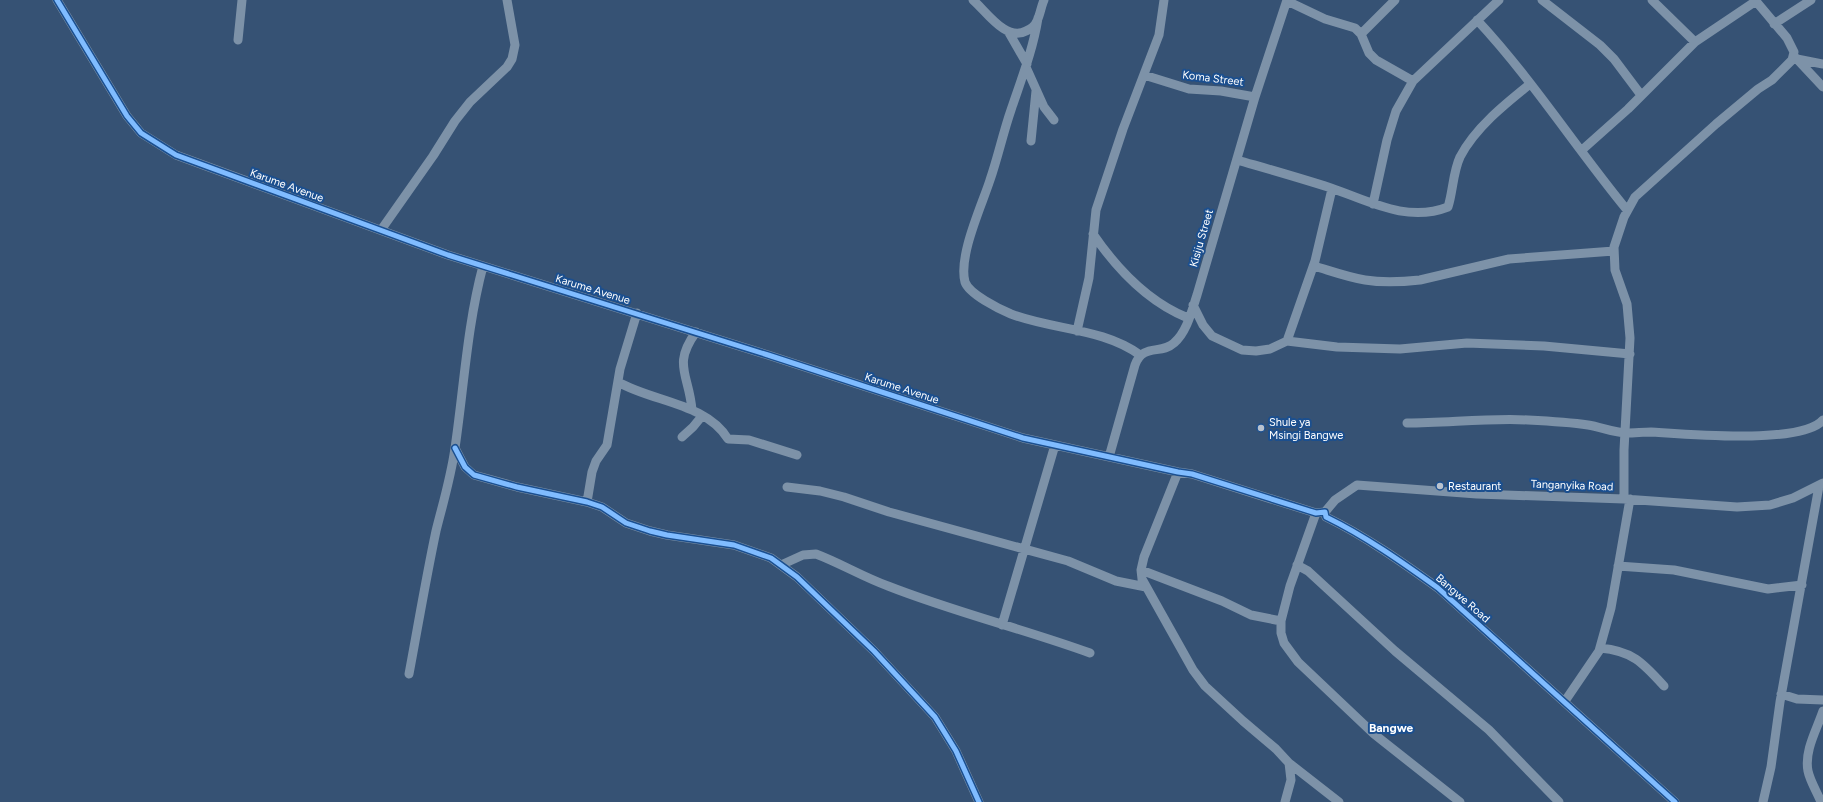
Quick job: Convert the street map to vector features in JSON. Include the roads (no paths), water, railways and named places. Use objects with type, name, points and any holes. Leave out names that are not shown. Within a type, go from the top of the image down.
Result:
[{"type":"street","name":"Karume Avenue","points":[[57,0],[127,116],[141,133],[176,155],[483,266],[637,313],[1023,438],[1192,474],[1316,513]]},
{"type":"street","points":[[238,40],[242,0]]},
{"type":"street","points":[[381,230],[433,156],[455,121],[470,102],[507,67],[512,59],[515,46],[507,0]]},
{"type":"street","points":[[973,0],[999,25],[1015,34],[1023,33],[1032,28],[1038,18]]},
{"type":"street","points":[[1044,0],[1038,18],[1035,39],[1027,65],[1010,112],[991,179],[969,243],[964,270],[968,287],[978,297],[1011,314],[1110,339],[1127,346],[1140,355],[1135,365],[1109,457]]},
{"type":"street","points":[[1077,331],[1089,278],[1096,210],[1120,136],[1159,35],[1164,0]]},
{"type":"street","points":[[1361,34],[1395,0]]},
{"type":"street","points":[[1542,0],[1600,45],[1614,58],[1642,95]]},
{"type":"street","points":[[1652,0],[1695,42]]},
{"type":"street","points":[[1582,150],[1642,95],[1695,42],[1755,0],[1787,38],[1792,46],[1795,58],[1823,87]]},
{"type":"street","points":[[1774,24],[1811,0]]},
{"type":"street","points":[[1287,1],[1325,19],[1355,28],[1361,34],[1369,53],[1376,60],[1413,81]]},
{"type":"street","name":"Kisiju Street","points":[[1140,355],[1145,352],[1172,345],[1180,335],[1194,305],[1256,97],[1287,1]]},
{"type":"street","points":[[1373,204],[1387,140],[1396,111],[1413,81],[1494,2]]},
{"type":"street","points":[[1477,20],[1515,63],[1627,210]]},
{"type":"street","points":[[1008,31],[1027,65],[1036,91],[1044,107],[1054,120]]},
{"type":"street","points":[[1795,58],[1823,64]]},
{"type":"street","points":[[1565,702],[1600,648],[1611,608],[1627,499],[1623,475],[1630,354],[1627,304],[1615,270],[1614,251],[1617,236],[1627,210],[1635,197],[1737,106],[1795,58]]},
{"type":"street","name":"Koma Street","points":[[1144,75],[1189,89],[1220,91],[1256,97]]},
{"type":"street","points":[[1237,160],[1332,189],[1385,208],[1426,213],[1448,207],[1456,169],[1461,157],[1487,122],[1530,84]]},
{"type":"street","points":[[1032,141],[1036,91]]},
{"type":"street","points":[[1287,341],[1314,266],[1332,189]]},
{"type":"street","points":[[1093,234],[1113,261],[1144,292],[1164,307],[1188,318]]},
{"type":"street","points":[[1314,266],[1348,277],[1384,282],[1420,280],[1509,259],[1614,251]]},
{"type":"street","points":[[409,674],[436,530],[448,486],[455,448],[465,358],[472,315],[483,266]]},
{"type":"street","points":[[1194,305],[1207,331],[1212,336],[1242,350],[1256,351],[1270,349],[1287,341],[1337,347],[1400,349],[1467,343],[1544,346],[1630,354]]},
{"type":"street","points":[[587,502],[592,472],[596,461],[607,445],[622,361],[637,313]]},
{"type":"street","points":[[692,410],[682,364],[687,344],[696,332]]},
{"type":"street","points":[[618,382],[640,393],[679,404],[692,410],[723,431],[728,439],[749,440],[797,455]]},
{"type":"street","points":[[682,437],[702,416]]},
{"type":"street","points":[[1406,424],[1499,419],[1528,420],[1588,425],[1626,433],[1650,432],[1703,436],[1776,434],[1809,429],[1818,425],[1823,420]]},
{"type":"street","points":[[1002,625],[1055,445]]},
{"type":"street","points":[[455,448],[465,468],[474,475],[523,489],[587,502],[602,507],[626,523],[667,535],[734,545],[771,558],[797,577],[852,632],[874,651],[935,717],[956,751],[979,802]]},
{"type":"street","points":[[1178,472],[1144,557],[1141,570],[1142,579],[1193,670],[1205,686],[1276,749],[1289,763],[1339,802]]},
{"type":"street","points":[[1763,802],[1774,754],[1781,694],[1821,484]]},
{"type":"street","name":"Tanganyika Road","points":[[1325,512],[1335,500],[1358,485],[1477,494],[1627,499],[1737,508],[1770,505],[1793,498],[1821,484]]},
{"type":"street","points":[[787,487],[820,491],[844,497],[889,512],[1068,561],[1122,582],[1146,587]]},
{"type":"street","points":[[1325,512],[1316,513],[1290,586],[1281,621],[1281,633],[1284,643],[1298,662],[1388,746],[1460,802]]},
{"type":"street","name":"Bangwe Road","points":[[1325,512],[1326,516],[1353,531],[1411,568],[1438,588],[1675,802]]},
{"type":"street","points":[[781,565],[803,555],[816,554],[887,586],[1002,625],[1044,636],[1090,653]]},
{"type":"street","points":[[1297,565],[1313,576],[1395,651],[1489,730],[1558,802]]},
{"type":"street","points":[[1618,566],[1674,570],[1768,589],[1802,585]]},
{"type":"street","points":[[1141,570],[1251,615],[1281,621]]},
{"type":"street","points":[[1600,648],[1614,650],[1642,662],[1664,686]]},
{"type":"street","points":[[1781,694],[1797,699],[1823,700]]},
{"type":"street","points":[[1821,802],[1808,772],[1807,762],[1823,711]]},
{"type":"street","points":[[1285,802],[1291,780],[1289,763]]},
{"type":"place","name":"Shule ya Msingi Bangwe","points":[[1261,428]]},
{"type":"place","name":"Restaurant","points":[[1440,486]]},
{"type":"district","name":"Bangwe","points":[[1391,728]]}]
